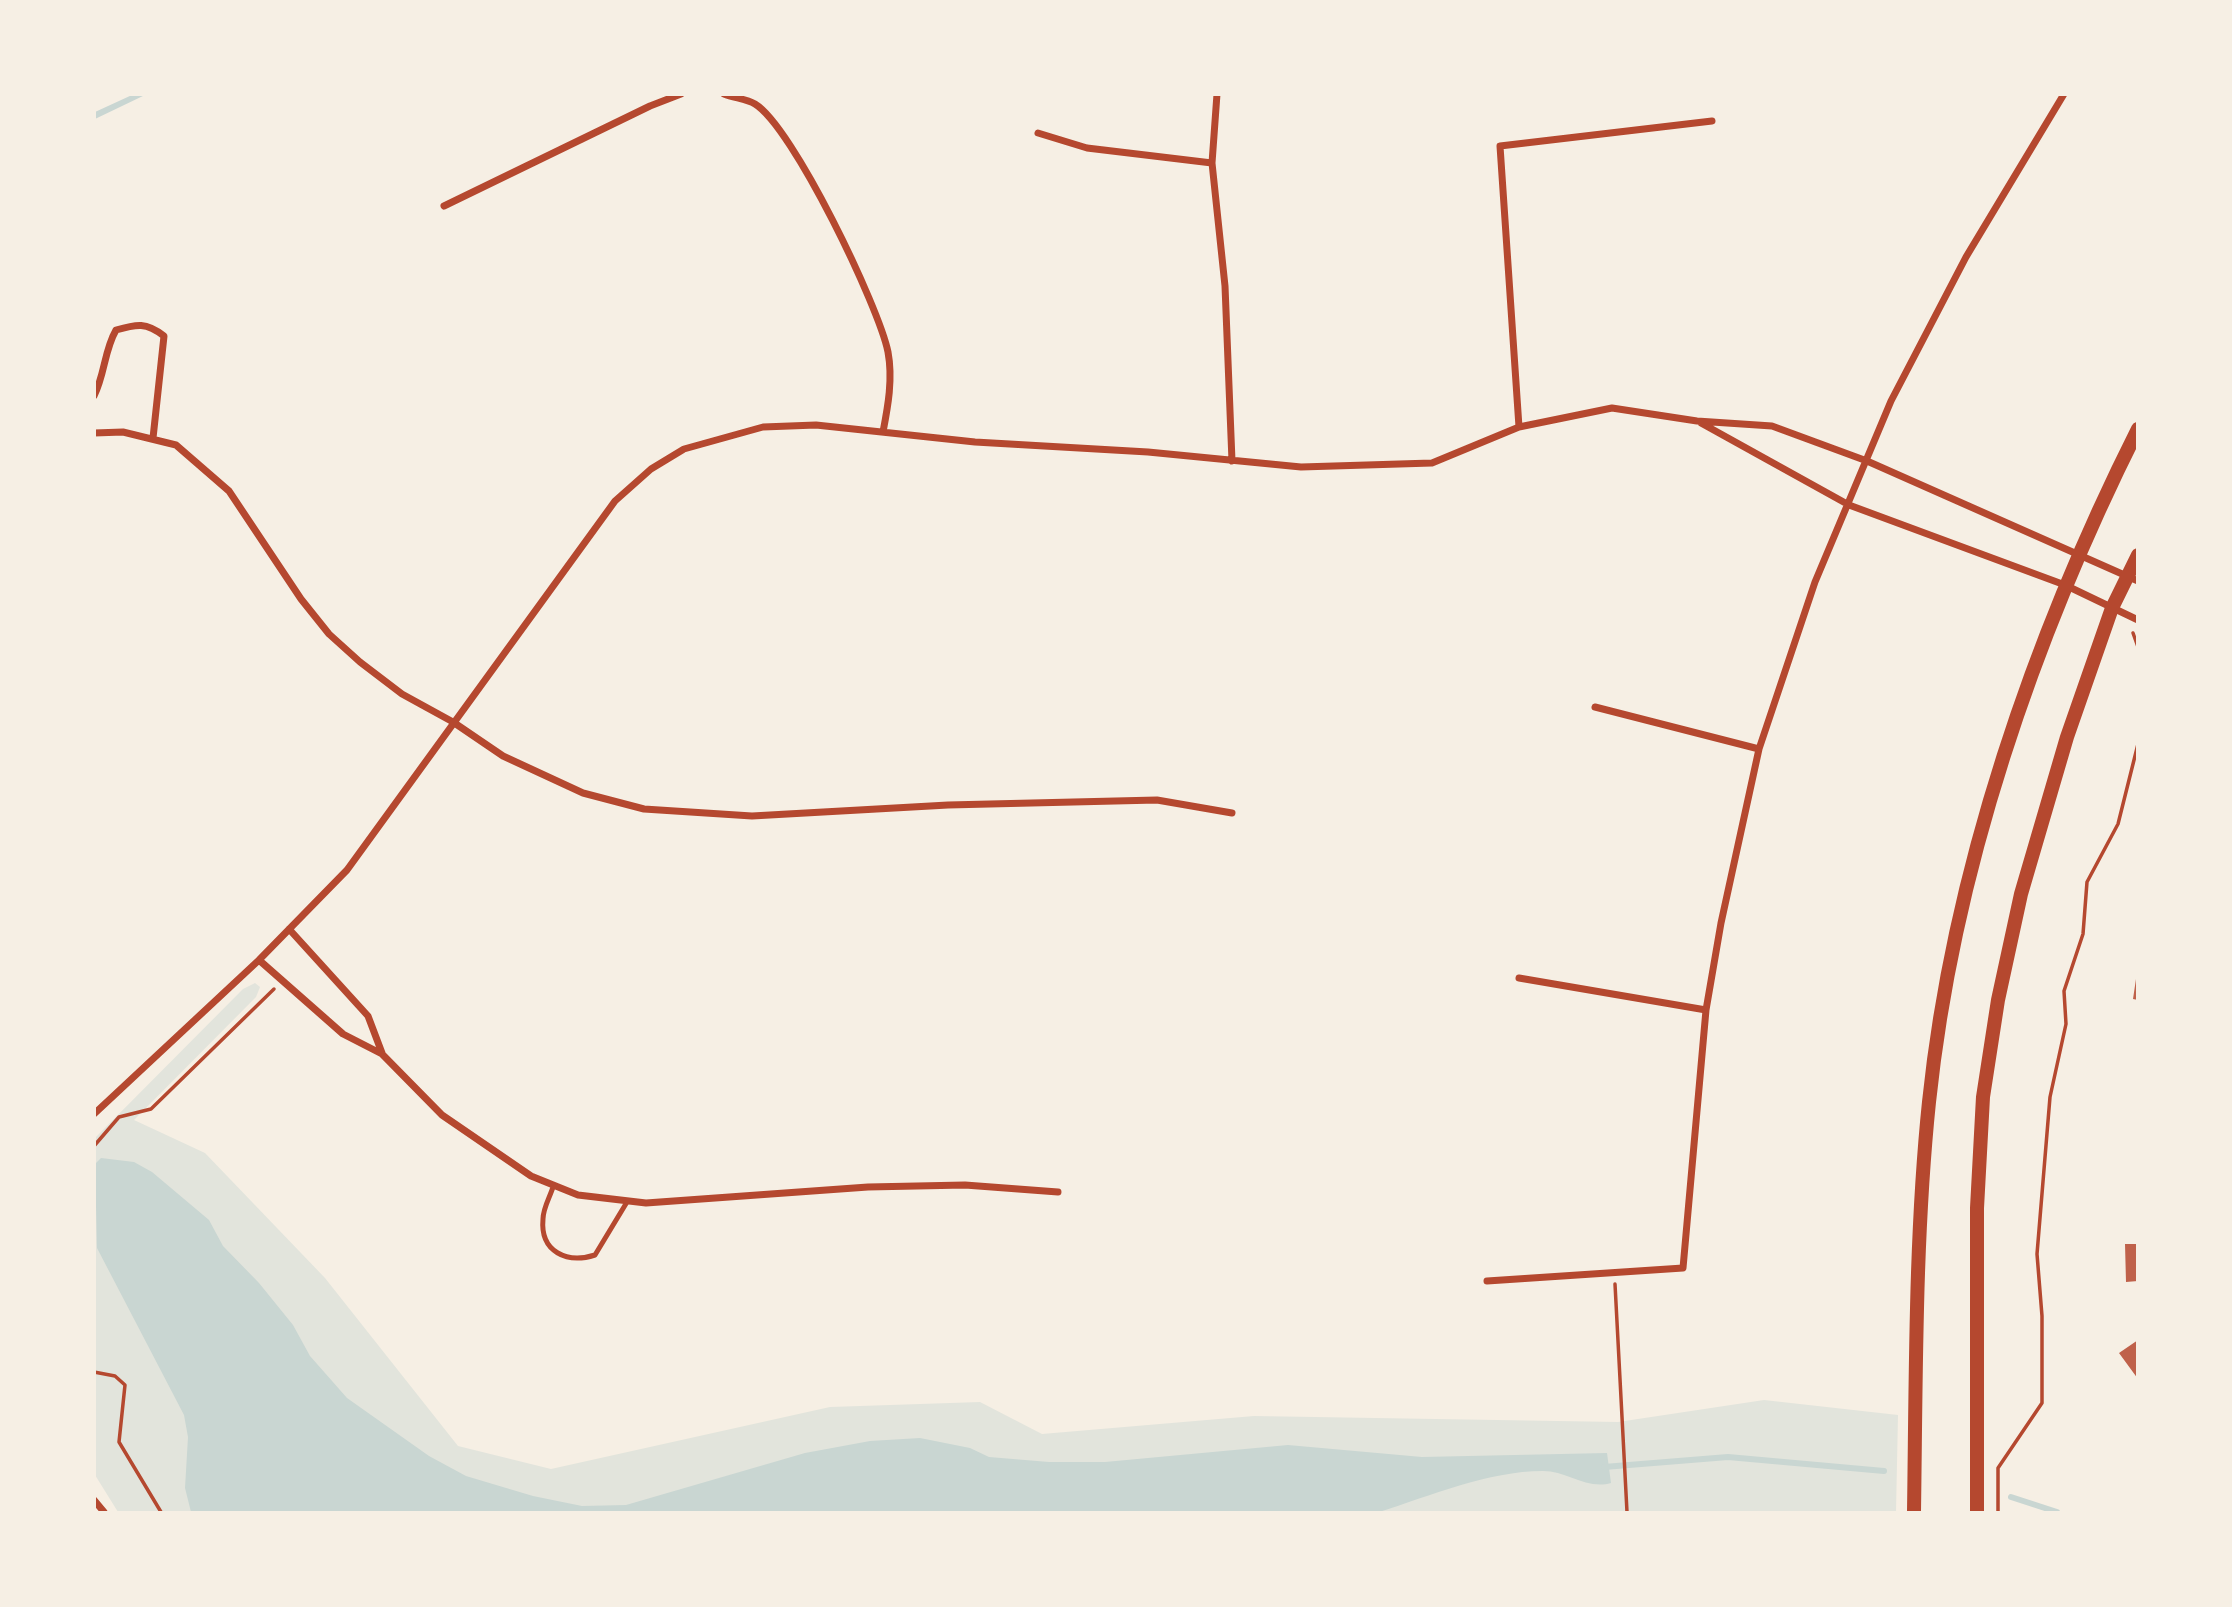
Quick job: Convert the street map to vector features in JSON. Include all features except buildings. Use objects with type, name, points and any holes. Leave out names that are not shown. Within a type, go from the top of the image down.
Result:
[{"type":"main road","points":[[1914,1513],[1922,1199],[1929,1101],[1946,986],[1972,871],[1998,777],[2065,585],[2137,429]]},
{"type":"main road","points":[[1977,1513],[1977,1208],[1983,1097],[1998,1000],[2021,894],[2067,737],[2112,608],[2132,578],[2137,555]]},
{"type":"street","points":[[444,206],[650,106],[681,94]]},
{"type":"street","points":[[724,94],[755,104],[791,144],[874,306],[888,354],[890,395],[883,432]]},
{"type":"street","points":[[1217,94],[1212,163],[1225,286],[1232,461]]},
{"type":"street","points":[[1487,1281],[1683,1268],[1706,1010],[1721,923],[1759,750],[1815,582],[1891,401],[1966,257],[2064,94]]},
{"type":"street","points":[[1519,427],[1500,146],[1712,121]]},
{"type":"street","points":[[1038,133],[1087,148],[1212,163]]},
{"type":"street","points":[[94,397],[103,378],[107,346],[116,330],[140,323],[152,326],[164,336],[153,438]]},
{"type":"street","points":[[94,1114],[259,960],[347,870],[615,501],[651,469],[684,449],[763,427],[816,425],[975,442],[1148,452],[1301,467],[1432,463],[1519,427],[1612,408],[1698,421],[1772,426],[1867,461],[2132,578]]},
{"type":"street","points":[[1698,421],[1849,505],[2065,585],[2137,620]]},
{"type":"street","points":[[94,433],[123,432],[176,445],[229,491],[301,599],[329,634],[360,662],[402,694],[453,722],[503,756],[546,779],[583,793],[644,809],[752,816],[948,805],[1157,800],[1232,813]]},
{"type":"street","points":[[1595,708],[1759,750]]},
{"type":"street","points":[[289,929],[368,1016],[382,1054]]},
{"type":"street","points":[[259,960],[343,1034],[382,1054],[442,1115],[499,1157],[553,1187],[578,1195],[627,1202],[882,1186],[965,1185],[1058,1192]]},
{"type":"street","points":[[1519,978],[1706,1010]]},
{"type":"street","points":[[94,1500],[104,1513]]},
{"type":"lane","points":[[553,1187],[542,1217],[544,1238],[559,1255],[578,1260],[595,1255],[627,1202]]},
{"type":"path","points":[[1998,1513],[1998,1468],[2042,1402],[2042,1316],[2037,1254],[2050,1097],[2066,1024],[2064,991],[2084,934],[2087,882],[2118,824],[2137,744]]},
{"type":"path","points":[[94,1146],[119,1116],[151,1109],[282,982]]},
{"type":"path","points":[[1614,1272],[1627,1513]]},
{"type":"path","points":[[94,1372],[115,1376],[125,1385],[119,1442],[161,1513]]},
{"type":"shaded area","points":[[132,95],[145,95],[95,119],[95,112]]},
{"type":"shaded area","points":[[255,983],[260,987],[256,997],[134,1120],[205,1153],[325,1278],[458,1446],[551,1469],[830,1407],[980,1402],[1042,1434],[1254,1416],[1618,1422],[1764,1400],[1898,1415],[1896,1512],[118,1512],[95,1475],[95,1138],[243,989]]},
{"type":"shaded area","points":[[101,1158],[134,1162],[152,1172],[209,1220],[223,1246],[259,1283],[293,1325],[310,1356],[347,1398],[429,1456],[466,1476],[533,1496],[582,1506],[626,1505],[805,1453],[870,1441],[920,1438],[970,1448],[989,1457],[1049,1462],[1105,1462],[1288,1445],[1422,1457],[1607,1453],[1611,1483],[1594,1484],[1552,1472],[1522,1472],[1480,1480],[1379,1512],[191,1512],[185,1488],[188,1437],[184,1415],[97,1248],[95,1164]]},
{"type":"waterway","points":[[1604,1467],[1728,1457],[1884,1471]]},
{"type":"waterway","points":[[2011,1497],[2057,1512]]}]
